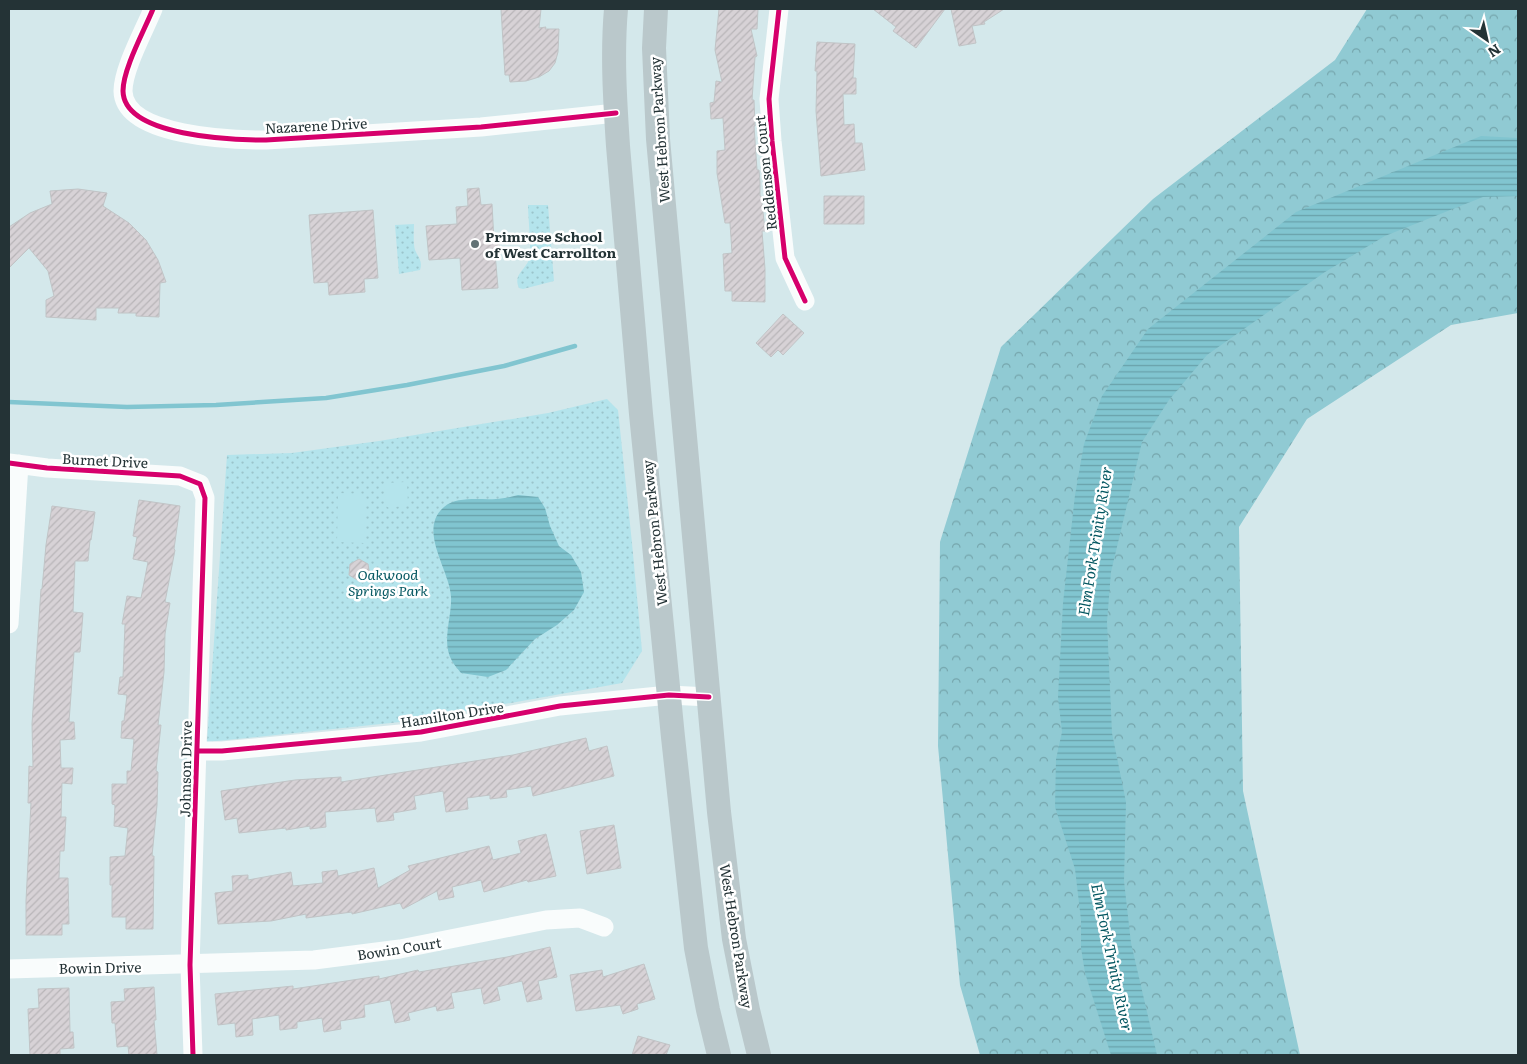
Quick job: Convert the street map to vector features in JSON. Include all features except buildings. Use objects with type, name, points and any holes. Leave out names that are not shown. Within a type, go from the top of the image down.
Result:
[{"type":"main road","name":"West Hebron Parkway","points":[[616,9],[616,113],[641,414],[696,948],[719,1055]]},
{"type":"main road","name":"West Hebron Parkway","points":[[656,9],[654,48],[658,139],[719,812],[734,939],[759,1055]]},
{"type":"street","name":"Nazarene Drive","points":[[153,9],[127,73],[124,84],[125,103],[140,116],[160,126],[188,134],[234,140],[266,140],[481,127],[616,113]]},
{"type":"street","name":"Reddenson Court","points":[[779,9],[769,99],[772,141],[785,258],[805,301]]},
{"type":"street","name":"Burnet Drive","points":[[14,463],[47,468],[180,476],[200,484]]},
{"type":"street","points":[[9,624],[14,463]]},
{"type":"street","name":"Johnson Drive","points":[[193,1055],[190,964],[205,498],[200,484]]},
{"type":"street","name":"Hamilton Drive","points":[[198,751],[222,751],[421,732],[560,706],[670,695],[709,697]]},
{"type":"street","name":"Bowin Court","points":[[190,964],[324,959],[400,949],[546,920],[580,918],[604,928]]},
{"type":"street","name":"Bowin Drive","points":[[9,969],[190,964]]},
{"type":"green space","points":[[1367,9],[1518,9],[1518,313],[1451,325],[1307,419],[1239,527],[1243,791],[1300,1055],[980,1055],[960,985],[938,746],[940,542],[1001,347],[1153,199],[1335,60]]},
{"type":"green space","points":[[528,205],[548,205],[554,281],[523,289],[519,288],[517,280],[530,256]]},
{"type":"green space","points":[[414,224],[414,247],[421,262],[421,267],[420,270],[399,274],[395,225]]},
{"type":"green space","name":"Oakwood Springs Park","points":[[607,399],[618,410],[642,651],[622,683],[410,721],[207,742],[227,455],[292,453],[379,441],[548,413]]},
{"type":"green space","points":[[405,482],[407,484],[408,504],[389,508],[386,506],[384,486],[387,483]]},
{"type":"green space","points":[[338,493],[366,494],[364,543],[337,542]]},
{"type":"water","name":"Elm Fork Trinity River","points":[[1481,136],[1518,138],[1518,196],[1483,197],[1385,236],[1325,272],[1207,355],[1169,400],[1142,442],[1111,572],[1107,622],[1112,733],[1126,802],[1124,881],[1131,943],[1157,1055],[1111,1055],[1085,973],[1081,948],[1081,920],[1075,869],[1055,807],[1056,759],[1062,732],[1058,697],[1063,603],[1075,495],[1084,444],[1102,396],[1148,329],[1296,212]]},
{"type":"water","points":[[518,495],[538,497],[545,508],[550,526],[559,546],[571,555],[581,572],[584,592],[574,610],[557,625],[535,639],[506,670],[488,677],[461,673],[452,661],[447,646],[451,597],[434,538],[437,516],[444,507],[455,501],[501,499]]},
{"type":"waterway","points":[[9,402],[127,407],[216,405],[326,398],[407,385],[504,366],[575,346]]},
{"type":"cycle path","points":[[153,9],[130,61],[123,91],[128,106],[141,118],[160,127],[183,133],[230,139],[266,140],[481,127],[616,113]]},
{"type":"cycle path","points":[[779,9],[769,99],[772,141],[785,258],[805,301]]},
{"type":"cycle path","points":[[9,463],[47,468],[180,476],[200,484],[205,498],[190,965],[193,1055]]},
{"type":"cycle path","points":[[198,751],[222,751],[421,732],[560,706],[669,695],[709,697]]},
{"type":"place","name":"Primrose School of West Carrollton","points":[[475,244]]}]
